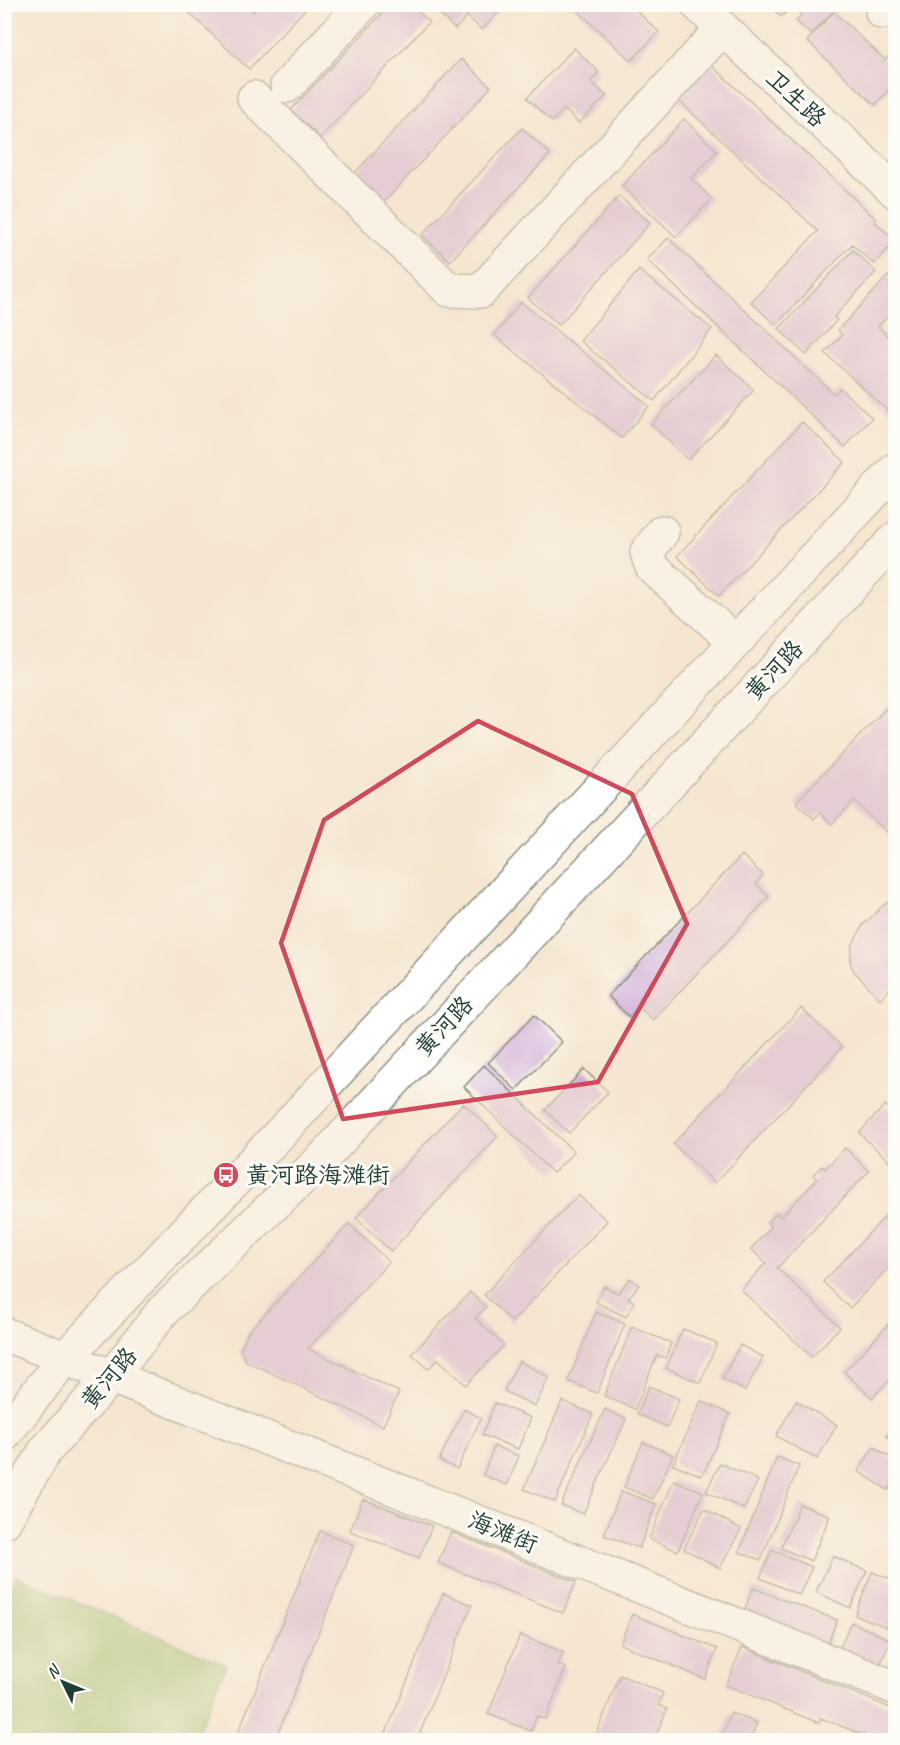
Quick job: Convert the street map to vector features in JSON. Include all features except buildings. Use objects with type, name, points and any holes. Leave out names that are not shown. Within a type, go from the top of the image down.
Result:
[{"type":"main road","points":[[287,86],[363,4]]},
{"type":"main road","name":"卫生路","points":[[697,4],[896,192]]},
{"type":"main road","points":[[254,98],[449,290],[481,291],[722,29]]},
{"type":"main road","name":"黄河路","points":[[4,1435],[64,1359],[288,1125],[896,469]]},
{"type":"main road","points":[[662,532],[647,552],[652,567],[735,642]]},
{"type":"main road","name":"黄河路","points":[[4,1522],[45,1451],[111,1377],[162,1312],[324,1157],[896,538]]},
{"type":"main road","name":"海滩街","points":[[4,1334],[896,1688]]},
{"type":"highlighted area","points":[[478,721],[632,794],[687,924],[598,1082],[343,1119],[281,943],[324,820]]},
{"type":"green space","points":[[16,1576],[226,1665],[194,1740],[5,1740],[5,1603]]},
{"type":"place","name":"黄河路海滩街","points":[[226,1175]]}]
